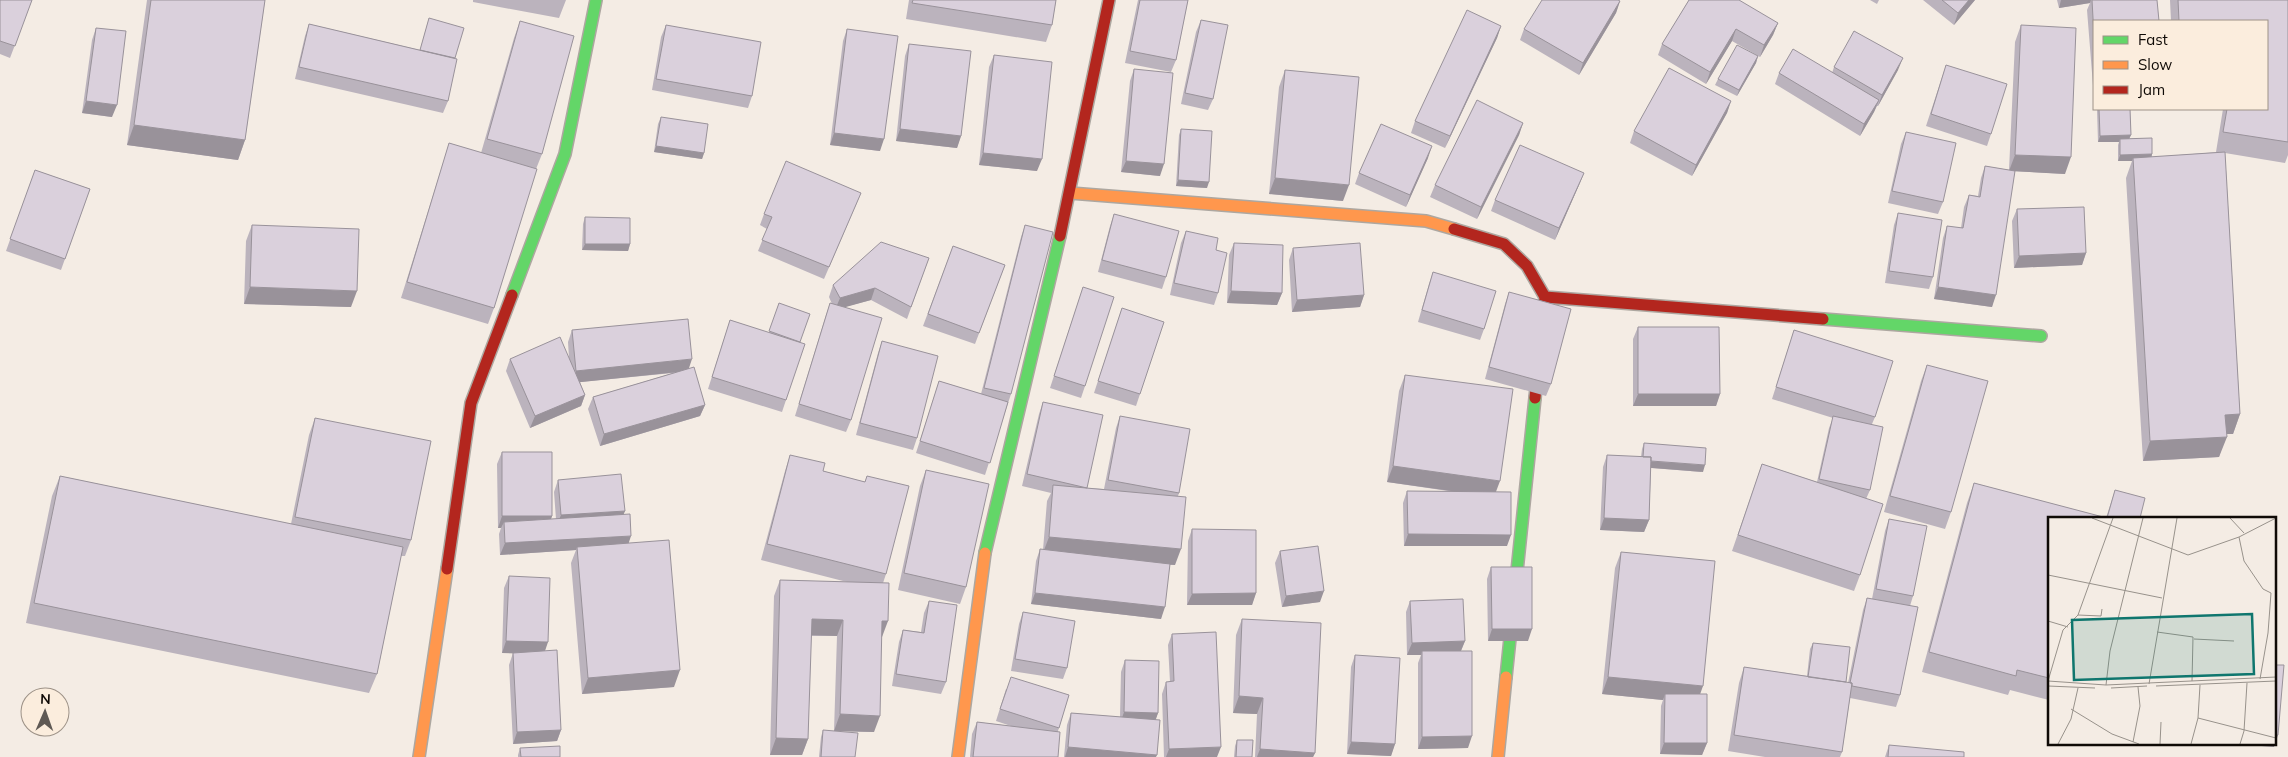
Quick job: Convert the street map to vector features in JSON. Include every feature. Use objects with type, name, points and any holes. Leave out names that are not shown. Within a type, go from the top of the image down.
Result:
[{"type":"street","points":[[419,757],[471,403],[565,154],[596,0]]},
{"type":"street","points":[[958,757],[983,561],[1070,193],[1109,0]]},
{"type":"street","points":[[1070,193],[1426,221],[1504,244],[1527,266],[1545,297],[1498,757]]},
{"type":"street","points":[[1545,297],[2041,336]]},
{"type":"building","points":[[0,0],[32,0],[15,46],[0,41]]},
{"type":"building","points":[[151,0],[265,0],[245,140],[134,125]]},
{"type":"building","points":[[913,0],[1056,0],[1052,25],[912,3]]},
{"type":"building","points":[[1140,0],[1188,0],[1176,60],[1130,51]]},
{"type":"building","points":[[1542,0],[1620,1],[1583,63],[1524,29]]},
{"type":"building","points":[[1689,0],[1739,0],[1778,23],[1764,45],[1736,29],[1710,72],[1662,44]]},
{"type":"building","points":[[1942,0],[1969,0],[1958,13]]},
{"type":"building","points":[[2092,0],[2157,0],[2159,20],[2093,20]]},
{"type":"building","points":[[2178,0],[2288,0],[2288,142],[2223,132],[2227,110],[2268,110],[2268,20],[2179,20]]},
{"type":"building","points":[[1467,10],[1501,26],[1450,136],[1415,121]]},
{"type":"building","points":[[429,18],[464,28],[455,58],[420,50]]},
{"type":"building","points":[[1201,20],[1228,25],[1213,99],[1185,93]]},
{"type":"building","points":[[520,21],[574,36],[542,154],[487,139]]},
{"type":"building","points":[[309,24],[457,59],[448,101],[299,67]]},
{"type":"building","points":[[666,25],[761,42],[752,96],[656,79]]},
{"type":"building","points":[[2021,25],[2076,28],[2071,157],[2015,155]]},
{"type":"building","points":[[96,28],[126,31],[117,105],[86,101]]},
{"type":"building","points":[[847,29],[898,36],[884,139],[834,133]]},
{"type":"building","points":[[1854,31],[1903,58],[1882,95],[1834,67]]},
{"type":"building","points":[[909,44],[971,51],[961,136],[900,129]]},
{"type":"building","points":[[1737,45],[1758,56],[1739,90],[1718,79]]},
{"type":"building","points":[[1793,49],[1879,100],[1864,124],[1779,73]]},
{"type":"building","points":[[994,55],[1052,62],[1042,159],[983,153]]},
{"type":"building","points":[[1946,65],[2007,84],[1991,134],[1931,114]]},
{"type":"building","points":[[1669,68],[1731,101],[1696,165],[1634,131]]},
{"type":"building","points":[[1134,69],[1173,73],[1164,164],[1126,161]]},
{"type":"building","points":[[1285,70],[1359,77],[1349,185],[1275,178]]},
{"type":"building","points":[[1477,100],[1523,123],[1481,207],[1435,185]]},
{"type":"building","points":[[2099,110],[2130,110],[2131,135],[2100,136]]},
{"type":"building","points":[[661,117],[708,124],[704,153],[656,146]]},
{"type":"building","points":[[1381,124],[1432,146],[1410,195],[1359,173]]},
{"type":"building","points":[[1181,129],[1212,131],[1209,182],[1178,180]]},
{"type":"building","points":[[1906,132],[1956,143],[1943,202],[1892,191]]},
{"type":"building","points":[[2152,138],[2152,154],[2120,155],[2120,139]]},
{"type":"building","points":[[449,143],[537,169],[494,308],[407,282]]},
{"type":"building","points":[[1520,145],[1584,173],[1559,228],[1495,200]]},
{"type":"building","points":[[2225,152],[2240,414],[2225,415],[2227,437],[2150,441],[2133,158]]},
{"type":"building","points":[[786,161],[861,193],[829,267],[762,240],[772,217],[764,214]]},
{"type":"building","points":[[1985,166],[2015,171],[1996,295],[1938,287],[1947,226],[1963,228],[1969,195],[1980,197]]},
{"type":"building","points":[[35,170],[90,189],[65,259],[10,239]]},
{"type":"building","points":[[2084,207],[2086,253],[2019,256],[2017,209]]},
{"type":"building","points":[[1898,213],[1942,220],[1933,277],[1889,271]]},
{"type":"building","points":[[1114,214],[1179,231],[1166,277],[1102,260]]},
{"type":"building","points":[[585,217],[630,218],[630,244],[585,244]]},
{"type":"building","points":[[252,225],[359,229],[357,291],[250,287]]},
{"type":"building","points":[[1025,225],[1053,232],[1011,394],[984,388]]},
{"type":"building","points":[[1186,231],[1218,238],[1216,250],[1227,253],[1218,293],[1174,283]]},
{"type":"building","points":[[881,242],[929,258],[911,307],[875,288],[840,298],[833,285]]},
{"type":"building","points":[[1234,243],[1283,245],[1282,293],[1231,291]]},
{"type":"building","points":[[1360,243],[1364,295],[1297,300],[1293,248]]},
{"type":"building","points":[[953,246],[1005,265],[979,333],[928,314]]},
{"type":"building","points":[[1433,272],[1496,291],[1484,329],[1422,310]]},
{"type":"building","points":[[1083,287],[1114,297],[1085,386],[1054,376]]},
{"type":"building","points":[[1509,292],[1571,309],[1551,384],[1489,367]]},
{"type":"building","points":[[779,303],[810,314],[800,342],[769,331]]},
{"type":"building","points":[[830,303],[882,318],[851,420],[799,404]]},
{"type":"building","points":[[1122,308],[1164,322],[1140,394],[1098,381]]},
{"type":"building","points":[[688,319],[692,359],[576,371],[572,330]]},
{"type":"building","points":[[730,320],[805,344],[786,400],[712,377]]},
{"type":"building","points":[[1638,327],[1719,327],[1720,394],[1638,394]]},
{"type":"building","points":[[1794,330],[1893,361],[1875,417],[1776,387]]},
{"type":"building","points":[[560,337],[585,395],[535,416],[510,359]]},
{"type":"building","points":[[882,341],[938,356],[917,438],[860,423]]},
{"type":"building","points":[[1927,365],[1988,381],[1951,512],[1890,496]]},
{"type":"building","points":[[694,367],[705,405],[604,434],[593,397]]},
{"type":"building","points":[[1405,375],[1513,389],[1500,481],[1393,466]]},
{"type":"building","points":[[939,381],[1008,402],[990,463],[920,441]]},
{"type":"building","points":[[1043,402],[1103,415],[1087,488],[1027,474]]},
{"type":"building","points":[[1120,416],[1190,429],[1179,493],[1108,480]]},
{"type":"building","points":[[1833,416],[1883,427],[1870,490],[1819,479]]},
{"type":"building","points":[[315,418],[431,441],[411,540],[295,517]]},
{"type":"building","points":[[1644,443],[1706,448],[1705,465],[1651,461],[1651,457],[1643,457]]},
{"type":"building","points":[[502,452],[552,452],[552,516],[502,516]]},
{"type":"building","points":[[790,455],[825,463],[823,471],[865,482],[867,476],[909,486],[886,574],[767,544]]},
{"type":"building","points":[[1607,455],[1651,457],[1649,520],[1604,518]]},
{"type":"building","points":[[1762,464],[1883,504],[1860,575],[1738,535]]},
{"type":"building","points":[[926,470],[989,484],[966,587],[904,573]]},
{"type":"building","points":[[621,474],[625,511],[561,515],[558,480]]},
{"type":"building","points":[[60,476],[403,547],[377,674],[34,603]]},
{"type":"building","points":[[1974,483],[2103,517],[2048,517],[2048,678],[2017,670],[2016,676],[1929,652]]},
{"type":"building","points":[[1053,485],[1186,497],[1181,549],[1049,537]]},
{"type":"building","points":[[2115,490],[2145,498],[2140,517],[2107,517]]},
{"type":"building","points":[[1407,491],[1511,492],[1511,535],[1408,534]]},
{"type":"building","points":[[630,514],[631,536],[505,543],[504,522]]},
{"type":"building","points":[[1889,519],[1927,526],[1913,596],[1876,589]]},
{"type":"building","points":[[1192,529],[1256,530],[1256,593],[1192,594]]},
{"type":"building","points":[[669,540],[680,670],[588,678],[577,547]]},
{"type":"building","points":[[1318,546],[1324,591],[1286,596],[1280,551]]},
{"type":"building","points":[[1040,549],[1170,564],[1165,607],[1035,593]]},
{"type":"building","points":[[1621,552],[1715,561],[1703,686],[1608,677]]},
{"type":"building","points":[[1491,567],[1532,567],[1532,629],[1492,629]]},
{"type":"building","points":[[509,576],[550,578],[548,642],[506,641]]},
{"type":"building","points":[[780,580],[889,583],[888,621],[882,621],[880,716],[840,714],[843,620],[812,619],[808,739],[776,738]]},
{"type":"building","points":[[1867,598],[1918,607],[1900,695],[1852,686],[1852,683],[1850,683]]},
{"type":"building","points":[[1463,599],[1465,641],[1412,643],[1410,601]]},
{"type":"building","points":[[929,601],[957,605],[946,682],[896,674],[903,630],[924,633]]},
{"type":"building","points":[[1023,612],[1075,621],[1067,668],[1015,659]]},
{"type":"building","points":[[1242,619],[1321,623],[1315,753],[1260,749],[1263,698],[1239,696]]},
{"type":"building","points":[[1216,632],[1221,747],[1169,749],[1166,682],[1174,681],[1172,634]]},
{"type":"building","points":[[1813,643],[1850,647],[1846,682],[1808,677]]},
{"type":"building","points":[[557,650],[561,730],[517,732],[513,653]]},
{"type":"building","points":[[1422,651],[1472,651],[1472,736],[1422,737]]},
{"type":"building","points":[[1355,655],[1400,658],[1395,744],[1351,742]]},
{"type":"building","points":[[1125,660],[1159,661],[1158,713],[1124,712]]},
{"type":"building","points":[[2276,665],[2284,665],[2278,735],[2276,735]]},
{"type":"building","points":[[1744,667],[1852,683],[1842,752],[1734,735]]},
{"type":"building","points":[[1011,677],[1069,695],[1059,728],[1000,709]]},
{"type":"building","points":[[1665,694],[1707,694],[1707,743],[1664,743]]},
{"type":"building","points":[[1071,713],[1160,720],[1157,755],[1068,747]]},
{"type":"building","points":[[977,722],[1060,732],[1058,757],[973,757]]},
{"type":"building","points":[[823,730],[858,733],[855,757],[821,757]]},
{"type":"building","points":[[1237,740],[1253,740],[1252,757],[1236,757]]},
{"type":"building","points":[[1889,745],[1964,752],[1964,757],[1888,757]]},
{"type":"building","points":[[560,746],[560,757],[521,757],[520,748]]},
{"type":"traffic: fast","points":[[512,295],[565,154],[596,0]]},
{"type":"traffic: fast","points":[[985,553],[1060,236]]},
{"type":"traffic: fast","points":[[1823,319],[2041,336]]},
{"type":"traffic: fast","points":[[1506,677],[1535,398]]},
{"type":"traffic: slow","points":[[1070,193],[1426,221],[1454,229]]},
{"type":"traffic: slow","points":[[958,757],[985,553]]},
{"type":"traffic: slow","points":[[419,757],[447,569]]},
{"type":"traffic: slow","points":[[1498,757],[1506,677]]},
{"type":"traffic: jam","points":[[1060,236],[1109,0]]},
{"type":"traffic: jam","points":[[1454,229],[1504,244],[1527,266],[1545,297],[1535,398]]},
{"type":"traffic: jam","points":[[447,569],[471,403],[512,295]]},
{"type":"traffic: jam","points":[[1545,297],[1823,319]]}]
